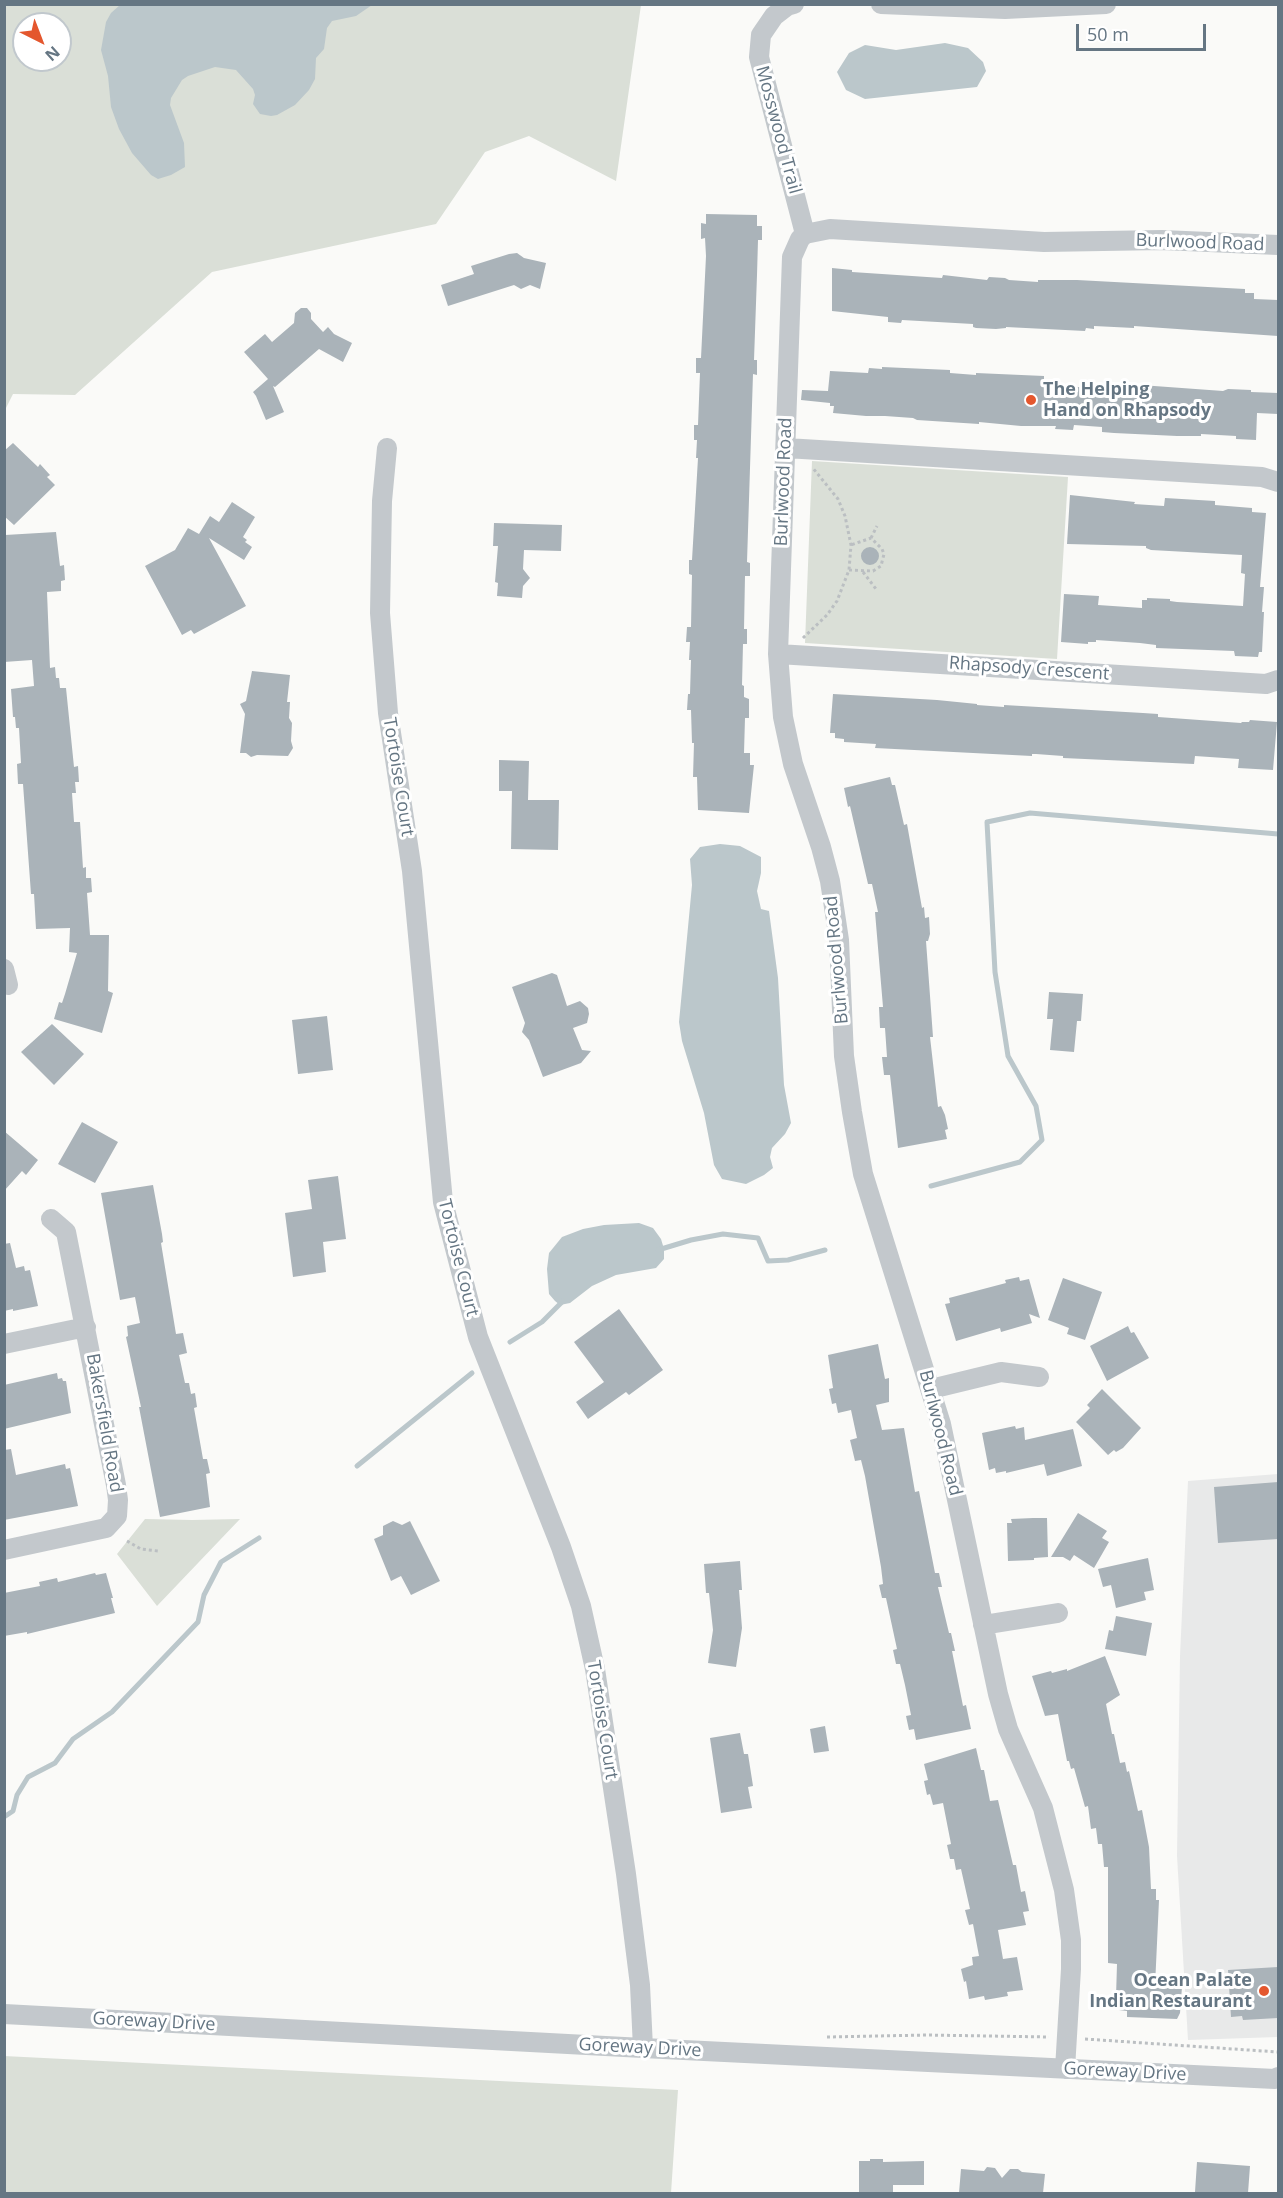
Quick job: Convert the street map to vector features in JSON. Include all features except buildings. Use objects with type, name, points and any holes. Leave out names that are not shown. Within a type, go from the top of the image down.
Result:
[{"type":"street","name":"Mosswood Trail","points":[[794,4],[787,6],[774,16],[761,35],[759,57],[806,234]]},
{"type":"street","points":[[881,4],[1005,9],[1106,4]]},
{"type":"street","name":"Burlwood Road","points":[[1065,2069],[1071,1969],[1069,1921],[1064,1890],[1043,1808],[1008,1729],[983,1625],[955,1486],[931,1389],[863,1174],[844,1056],[839,940],[835,913],[821,847],[787,741],[778,654],[792,257],[800,239],[806,234],[830,229],[1044,242],[1162,240],[1278,245]]},
{"type":"street","name":"Tortoise Court","points":[[387,447],[382,501],[380,613],[388,713],[412,871],[443,1202],[478,1337],[557,1537],[581,1606],[595,1669],[626,1874],[640,1985],[643,2048]]},
{"type":"street","points":[[786,448],[1262,477],[1278,482]]},
{"type":"street","name":"Rhapsody Crescent","points":[[778,654],[1266,684],[1278,680]]},
{"type":"street","name":"Bakersfield Road","points":[[4,1550],[106,1528],[117,1516],[116,1485],[66,1232],[51,1219]]},
{"type":"street","points":[[4,1344],[86,1327]]},
{"type":"street","points":[[931,1389],[1001,1372],[1039,1377]]},
{"type":"street","points":[[983,1625],[1058,1613]]},
{"type":"street","name":"Goreway Drive","points":[[4,2014],[1277,2080]]},
{"type":"path","points":[[802,640],[827,615],[844,585],[849,570],[850,544],[845,516],[838,499],[809,464]]},
{"type":"path","points":[[872,538],[877,526]]},
{"type":"path","points":[[850,544],[872,538]]},
{"type":"path","points":[[849,570],[873,571],[880,566],[883,561],[882,549],[872,538]]},
{"type":"path","points":[[864,572],[876,588]]},
{"type":"path","points":[[127,1541],[141,1549],[158,1551]]},
{"type":"path","points":[[989,2036],[1028,2036]]},
{"type":"path","points":[[1096,2040],[1278,2052]]},
{"type":"shaded area","points":[[5,5],[641,5],[616,181],[529,136],[485,152],[436,224],[212,272],[75,395],[13,394],[5,410]]},
{"type":"shaded area","points":[[120,5],[372,5],[356,16],[332,21],[327,28],[324,49],[316,58],[315,79],[309,90],[295,105],[277,115],[260,114],[253,104],[255,95],[253,89],[236,70],[215,67],[182,80],[171,98],[170,105],[184,143],[185,167],[158,179],[151,175],[132,153],[119,129],[111,107],[108,76],[101,50],[106,22],[111,13]]},
{"type":"shaded area","points":[[945,43],[968,48],[983,62],[986,71],[977,87],[865,99],[846,90],[837,72],[849,53],[865,45],[896,50]]},
{"type":"shaded area","points":[[812,461],[1068,477],[1057,659],[805,643]]},
{"type":"shaded area","points":[[720,844],[740,846],[761,857],[761,873],[757,891],[761,909],[769,911],[778,978],[784,1085],[791,1123],[785,1134],[772,1148],[770,1157],[773,1168],[746,1184],[722,1179],[714,1165],[704,1113],[682,1041],[679,1022],[692,885],[690,859],[700,847]]},
{"type":"shaded area","points":[[639,1223],[653,1228],[661,1239],[664,1259],[656,1268],[616,1275],[592,1286],[570,1303],[560,1305],[549,1294],[547,1269],[549,1253],[562,1237],[583,1229],[604,1225]]},
{"type":"shaded area","points":[[1278,1474],[1278,2037],[1188,2040],[1177,1856],[1180,1656],[1188,1481]]},
{"type":"shaded area","points":[[145,1519],[240,1519],[157,1606],[117,1554]]},
{"type":"shaded area","points":[[4,2056],[678,2090],[671,2193],[5,2193]]},
{"type":"waterway","points":[[931,1186],[1020,1162],[1042,1140],[1036,1106],[1008,1056],[995,972],[987,822],[1030,813],[1278,834]]},
{"type":"waterway","points":[[658,1250],[691,1240],[723,1234],[758,1238],[768,1261],[788,1260],[825,1250]]},
{"type":"waterway","points":[[510,1342],[542,1322],[563,1301]]},
{"type":"waterway","points":[[357,1466],[472,1373]]},
{"type":"waterway","points":[[4,1817],[13,1811],[17,1795],[28,1777],[55,1763],[73,1739],[112,1712],[198,1622],[204,1595],[221,1562],[259,1538]]},
{"type":"place","name":"The Helping Hand on Rhapsody","points":[[1031,400]]},
{"type":"place","name":"Ocean Palate Indian Restaurant","points":[[1264,1991]]}]
